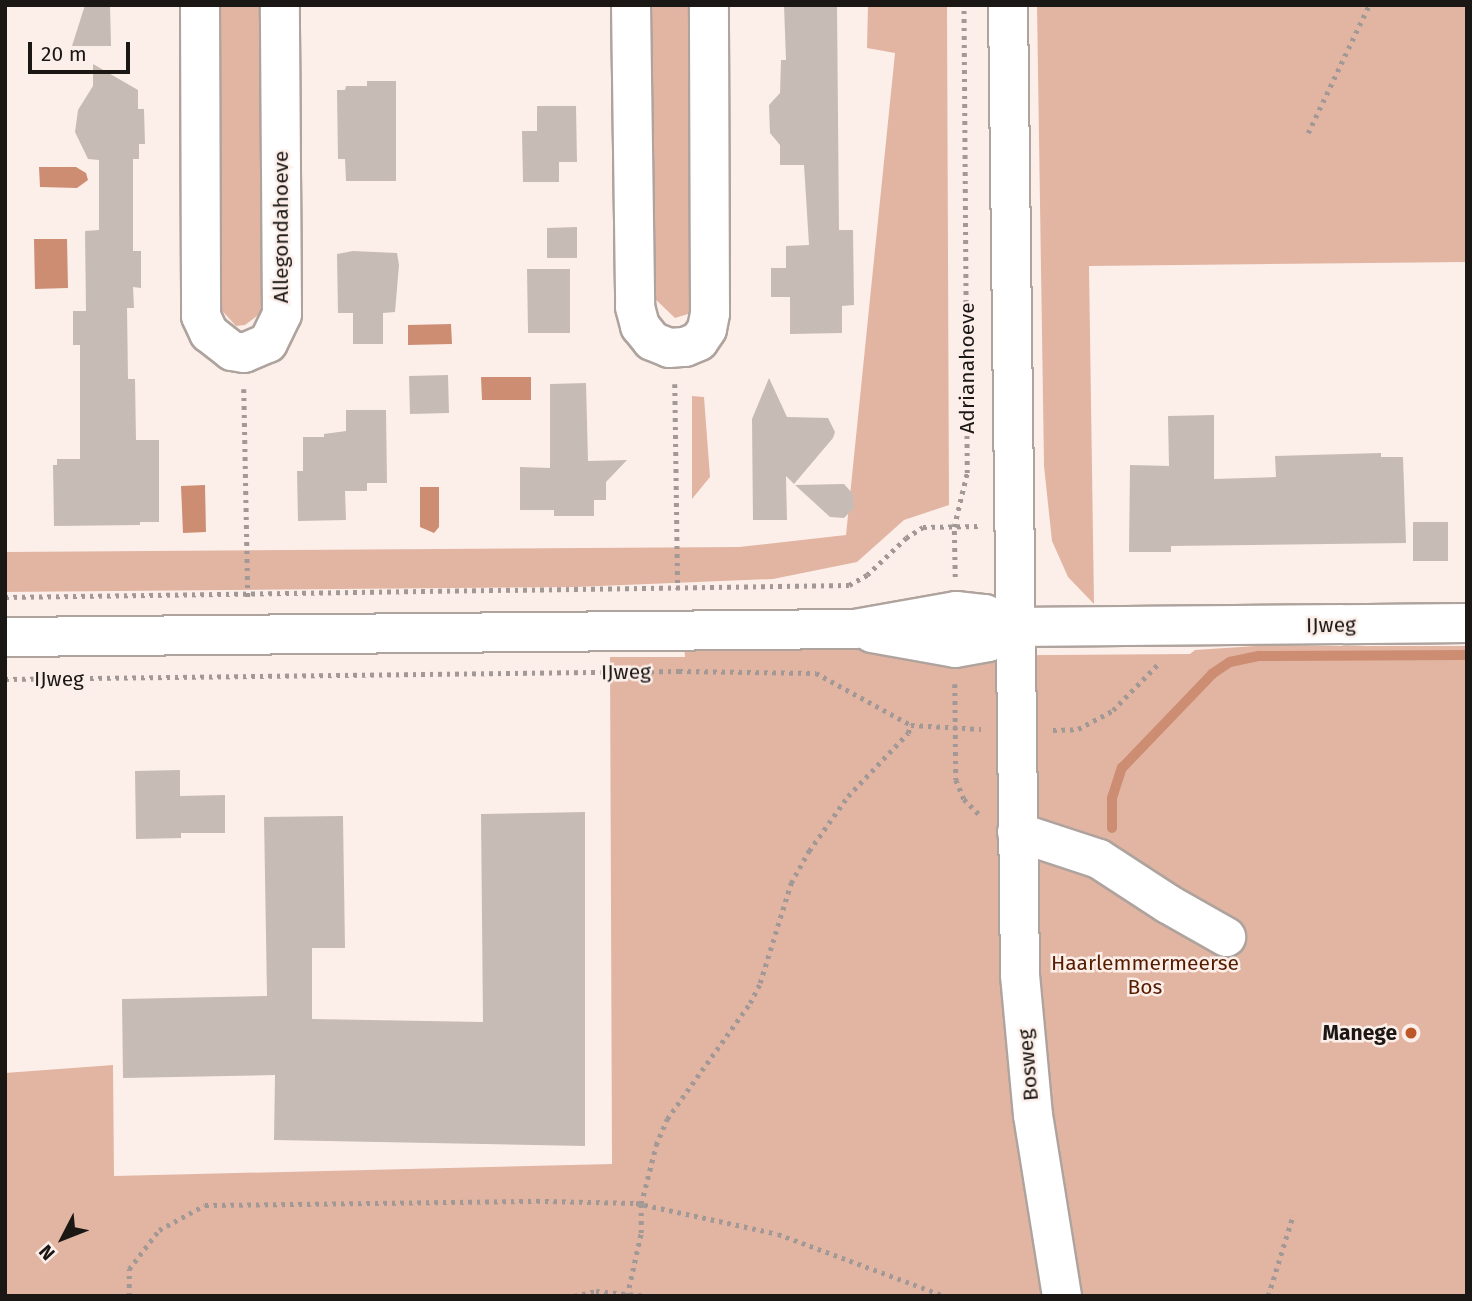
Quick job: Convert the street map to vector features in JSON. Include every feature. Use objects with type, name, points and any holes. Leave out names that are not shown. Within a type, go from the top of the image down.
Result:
[{"type":"street","points":[[200,5],[201,316],[209,333],[232,351],[244,353]]},
{"type":"street","name":"Allegondahoeve","points":[[244,353],[268,343],[282,314],[280,5]]},
{"type":"street","points":[[631,5],[635,307],[640,326],[652,341],[674,348],[699,341],[707,328],[710,313],[709,5]]},
{"type":"street","name":"Adrianahoeve","points":[[1008,5],[1014,627]]},
{"type":"street","name":"IJweg","points":[[5,637],[855,629],[955,630],[988,642],[1014,627],[1467,623]]},
{"type":"street","name":"Bosweg","points":[[1014,627],[1020,975],[1033,1115],[1062,1296]]},
{"type":"street","points":[[1017,832],[1099,859],[1226,937]]},
{"type":"path","name":"Adrianahoeve","points":[[954,729],[954,527],[967,473],[964,5]]},
{"type":"path","points":[[1308,133],[1369,5]]},
{"type":"path","points":[[674,348],[679,671]]},
{"type":"path","points":[[244,353],[248,595],[246,636]]},
{"type":"path","points":[[5,597],[849,585],[867,575],[906,538],[923,527],[1013,525]]},
{"type":"path","name":"IJweg","points":[[5,679],[679,671],[816,673],[911,725],[954,729],[1078,729],[1112,710],[1194,627]]},
{"type":"path","points":[[627,1295],[640,1233],[641,1204],[656,1145],[667,1119],[730,1033],[760,983],[791,883],[848,796],[908,733],[911,725]]},
{"type":"path","points":[[954,729],[956,780],[964,799],[977,814],[1017,832]]},
{"type":"path","points":[[129,1296],[129,1269],[159,1230],[205,1205],[531,1201],[641,1204],[778,1234],[945,1296]]},
{"type":"path","points":[[1268,1296],[1293,1215]]},
{"type":"path","points":[[574,1296],[596,1291],[648,1296]]},
{"type":"green space","points":[[214,5],[267,5],[268,291],[261,313],[245,325],[236,326],[215,303]]},
{"type":"green space","points":[[648,5],[699,5],[704,298],[688,314],[675,318],[652,296]]},
{"type":"green space","points":[[868,5],[947,5],[949,505],[904,520],[857,562],[773,579],[575,587],[5,592],[5,552],[739,547],[846,535],[895,53],[867,48]]},
{"type":"green space","points":[[1037,5],[1467,5],[1467,262],[1089,266],[1094,604],[1068,577],[1052,541],[1044,466]]},
{"type":"green space","points":[[692,396],[704,397],[710,477],[692,499]]},
{"type":"green space","name":"Haarlemmermeerse Bos","points":[[857,644],[922,656],[1190,654],[1195,650],[1255,646],[1467,646],[1467,1296],[5,1296],[5,1073],[113,1065],[114,1176],[612,1164],[610,657],[685,657],[684,645]]},
{"type":"shaded area","points":[[39,167],[76,167],[86,173],[88,180],[77,188],[40,187]]},
{"type":"shaded area","points":[[34,239],[67,239],[68,288],[35,289]]},
{"type":"shaded area","points":[[451,324],[452,344],[408,345],[408,325]]},
{"type":"shaded area","points":[[481,377],[531,377],[531,400],[482,400]]},
{"type":"shaded area","points":[[205,485],[206,532],[183,533],[181,486]]},
{"type":"shaded area","points":[[420,487],[439,487],[439,527],[434,533],[420,527]]},
{"type":"building","points":[[85,5],[110,5],[111,46],[72,46]]},
{"type":"building","points":[[784,5],[837,5],[839,230],[853,230],[854,305],[842,306],[842,333],[790,334],[790,297],[771,297],[771,268],[786,268],[786,246],[809,245],[804,165],[780,165],[780,145],[770,133],[769,105],[780,93],[781,60],[786,60]]},
{"type":"building","points":[[93,64],[138,90],[138,109],[144,109],[145,144],[139,144],[139,159],[133,159],[133,251],[141,251],[141,288],[133,287],[134,308],[127,308],[128,379],[135,379],[136,440],[159,440],[159,522],[140,522],[140,525],[54,526],[53,465],[57,465],[57,459],[80,459],[80,345],[73,345],[73,311],[86,311],[85,231],[99,230],[99,160],[88,159],[75,132],[78,110],[93,86]]},
{"type":"building","points":[[367,81],[396,81],[396,181],[346,181],[345,159],[338,159],[337,90],[345,90],[346,86],[367,86]]},
{"type":"building","points":[[537,106],[576,106],[577,162],[559,162],[559,182],[523,182],[522,131],[537,131]]},
{"type":"building","points":[[577,227],[577,258],[547,258],[547,228]]},
{"type":"building","points":[[353,251],[397,253],[399,265],[395,312],[383,313],[383,344],[353,344],[353,313],[338,313],[337,254]]},
{"type":"building","points":[[527,269],[570,269],[570,333],[528,333]]},
{"type":"building","points":[[448,375],[449,413],[410,414],[409,376]]},
{"type":"building","points":[[769,378],[787,417],[828,418],[835,432],[833,438],[794,484],[786,476],[787,520],[753,520],[752,419]]},
{"type":"building","points":[[586,383],[588,461],[627,460],[606,482],[606,500],[594,500],[594,516],[554,516],[554,510],[520,510],[520,467],[550,468],[550,384]]},
{"type":"building","points":[[346,410],[386,410],[387,483],[367,483],[367,491],[345,491],[346,520],[298,521],[297,471],[303,471],[303,437],[324,437],[324,434],[346,431]]},
{"type":"building","points":[[1214,415],[1214,479],[1276,477],[1275,456],[1381,453],[1381,457],[1403,457],[1406,543],[1171,546],[1171,552],[1129,552],[1130,465],[1169,466],[1168,416]]},
{"type":"building","points":[[844,484],[853,494],[854,508],[844,518],[830,517],[795,485]]},
{"type":"building","points":[[1413,522],[1448,522],[1448,561],[1413,561]]},
{"type":"building","points":[[180,770],[180,796],[225,795],[225,833],[181,833],[181,838],[136,839],[135,771]]},
{"type":"building","points":[[585,812],[585,1146],[274,1140],[275,1075],[123,1078],[122,999],[267,996],[264,817],[343,816],[345,948],[312,948],[312,1019],[483,1022],[481,814]]},
{"type":"waterway","points":[[1112,828],[1112,798],[1122,768],[1212,674],[1230,662],[1259,656],[1467,655]]},
{"type":"place","name":"Manege","points":[[1411,1033]]}]
